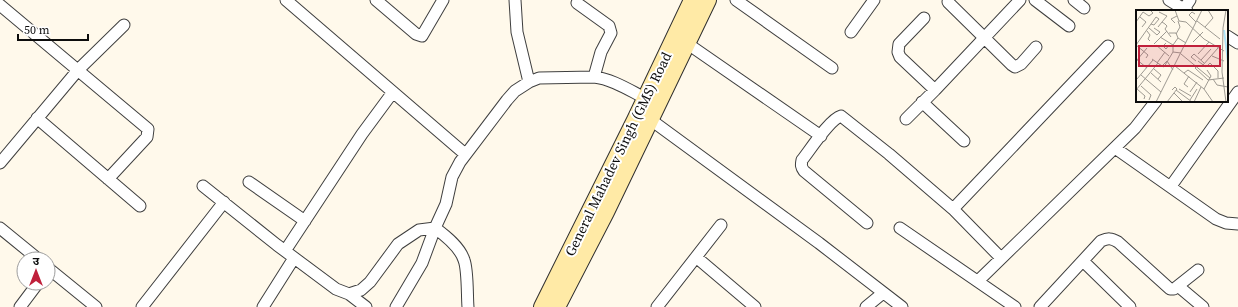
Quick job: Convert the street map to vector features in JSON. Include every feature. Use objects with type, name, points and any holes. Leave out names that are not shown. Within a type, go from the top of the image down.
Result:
[{"type":"street","points":[[286,0],[465,154]]},
{"type":"street","points":[[376,0],[416,34],[422,36],[443,0]]},
{"type":"street","points":[[515,0],[517,32],[529,82]]},
{"type":"street","name":"General Mahadev Singh (GMS) Road","points":[[542,307],[692,0]]},
{"type":"street","points":[[561,305],[708,0]]},
{"type":"street","points":[[736,0],[832,68]]},
{"type":"street","points":[[851,32],[874,0]]},
{"type":"street","points":[[906,119],[1020,0]]},
{"type":"street","points":[[1035,0],[1069,26]]},
{"type":"street","points":[[1074,0],[1084,8]]},
{"type":"street","points":[[1169,0],[1187,7]]},
{"type":"street","points":[[948,2],[984,39],[1015,67],[1021,64],[1036,47]]},
{"type":"street","points":[[577,3],[609,26],[611,30],[610,37],[601,52],[594,77]]},
{"type":"street","points":[[2,9],[148,129],[146,137],[108,178]]},
{"type":"street","points":[[924,18],[899,44],[898,52],[900,57],[935,90]]},
{"type":"street","points":[[0,163],[78,70],[124,26]]},
{"type":"street","points":[[688,44],[821,136]]},
{"type":"street","points":[[953,209],[1108,46]]},
{"type":"street","points":[[396,307],[422,263],[446,204],[452,177],[465,154],[516,90],[539,78],[594,77],[603,78],[644,98]]},
{"type":"street","points":[[263,307],[290,255],[305,221],[362,134],[393,92]]},
{"type":"street","points":[[1171,186],[1238,92]]},
{"type":"street","points":[[922,102],[964,141]]},
{"type":"street","points":[[978,281],[1135,128],[1155,102]]},
{"type":"street","points":[[867,223],[802,168],[802,160],[837,117],[841,116],[845,118],[953,209],[1001,258]]},
{"type":"street","points":[[37,118],[140,206]]},
{"type":"street","points":[[651,120],[819,243],[902,307]]},
{"type":"street","points":[[1115,148],[1216,219],[1238,224]]},
{"type":"street","points":[[249,182],[305,221]]},
{"type":"street","points":[[203,186],[290,255],[336,289],[349,294],[366,307]]},
{"type":"street","points":[[142,307],[224,202]]},
{"type":"street","points":[[657,307],[721,224]]},
{"type":"street","points":[[0,228],[28,251]]},
{"type":"street","points":[[349,294],[361,290],[370,282],[398,244],[419,230],[435,228],[452,242],[464,260],[468,307]]},
{"type":"street","points":[[900,228],[1015,307]]},
{"type":"street","points":[[1040,307],[1083,262],[1100,241],[1107,238],[1112,238],[1118,242],[1170,289],[1174,289],[1198,270]]},
{"type":"street","points":[[696,257],[755,307]]},
{"type":"street","points":[[1083,262],[1130,307]]},
{"type":"street","points":[[56,275],[96,307]]},
{"type":"street","points":[[1178,286],[1203,307]]},
{"type":"street","points":[[20,307],[32,291]]},
{"type":"street","points":[[866,307],[883,293]]}]
